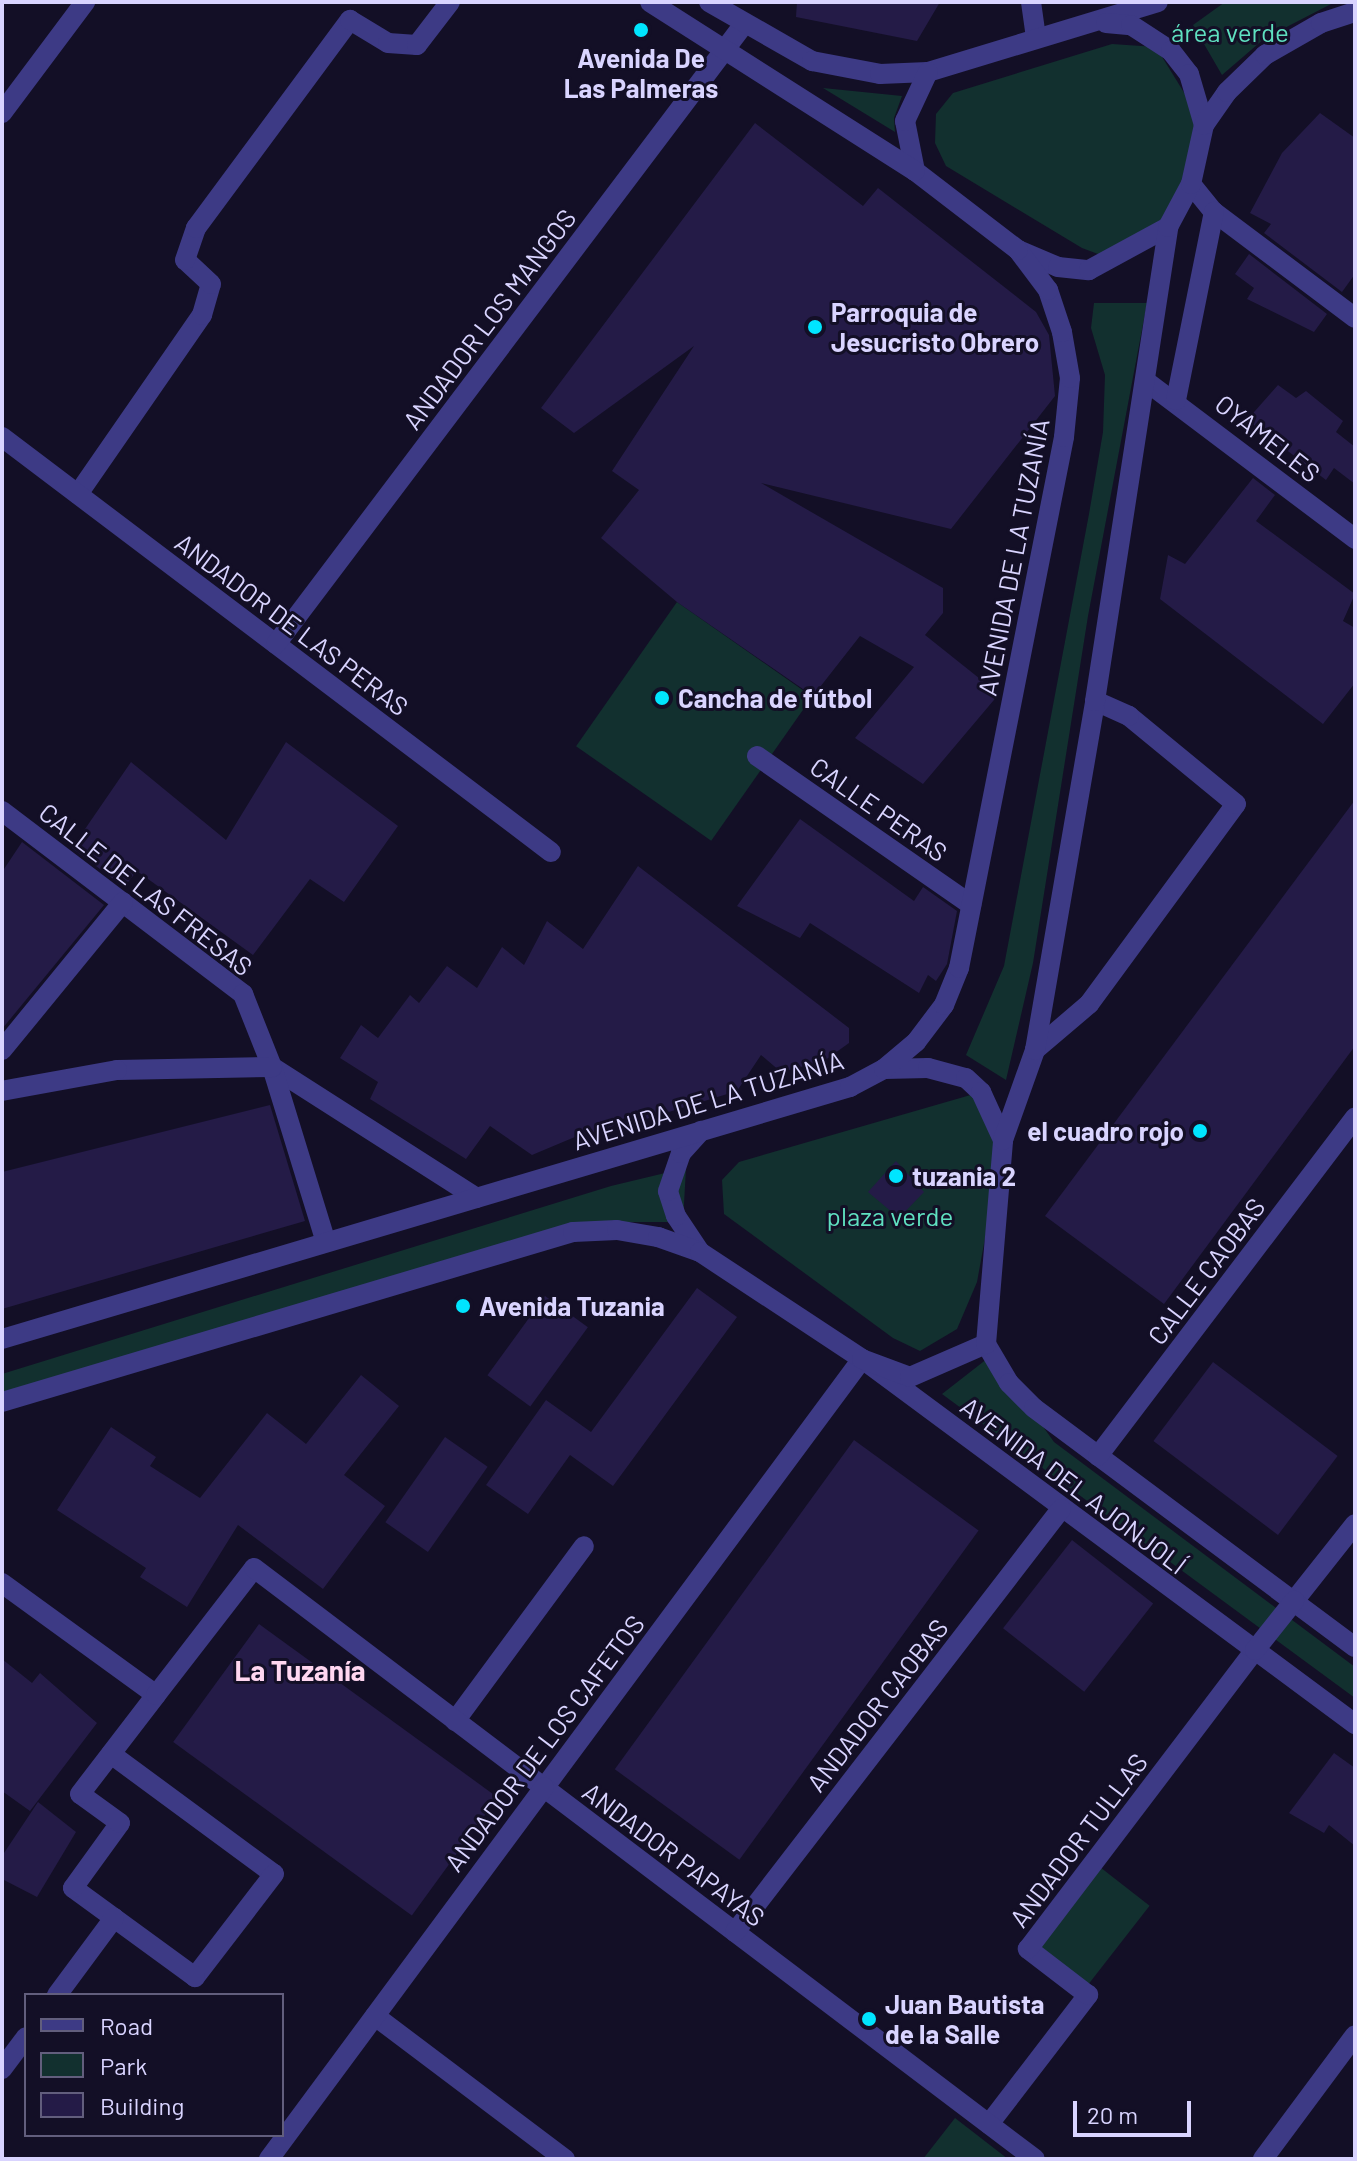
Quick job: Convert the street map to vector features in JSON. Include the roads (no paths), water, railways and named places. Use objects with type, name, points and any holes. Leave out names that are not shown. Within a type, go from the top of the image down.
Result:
[{"type":"street","points":[[2,113],[85,2]]},
{"type":"street","points":[[78,494],[202,315],[211,284],[185,260],[196,228],[350,20],[388,43],[417,45],[450,2]]},
{"type":"street","name":"AVENIDA DE LA TUZANÍA","points":[[2,1339],[850,1087],[884,1069],[916,1042],[944,1005],[959,968],[1064,437],[1070,378],[1048,290],[1018,250],[915,171],[650,2]]},
{"type":"street","points":[[709,2],[812,61],[839,69],[880,74],[928,72],[1158,2]]},
{"type":"street","points":[[1031,2],[1036,39]]},
{"type":"street","points":[[2,1402],[573,1232],[631,1232],[700,1252],[862,1359],[910,1377],[986,1344],[1003,1140],[1035,1050],[1147,382],[1168,227],[1191,184],[1204,125],[1227,92],[1265,55],[1321,23],[1355,12]]},
{"type":"street","points":[[1095,22],[1131,25],[1155,36],[1189,74],[1204,125]]},
{"type":"street","name":"ANDADOR LOS MANGOS","points":[[276,644],[744,24]]},
{"type":"street","points":[[915,171],[905,121],[928,72]]},
{"type":"street","points":[[1191,184],[1214,212],[1355,318]]},
{"type":"street","points":[[1176,400],[1214,212]]},
{"type":"street","points":[[1018,250],[1058,267],[1089,270],[1168,227]]},
{"type":"street","name":"OYAMELES","points":[[1147,382],[1176,400],[1355,539]]},
{"type":"street","name":"ANDADOR DE LAS PERAS","points":[[2,437],[551,852]]},
{"type":"street","points":[[1035,1050],[1089,1004],[1236,804],[1129,716],[1095,701]]},
{"type":"street","name":"CALLE PERAS","points":[[757,756],[971,905]]},
{"type":"street","name":"CALLE DE LAS FRESAS","points":[[2,811],[243,994],[272,1067],[326,1242]]},
{"type":"street","points":[[2,1050],[123,902]]},
{"type":"street","points":[[2,1091],[117,1070],[272,1067],[477,1198]]},
{"type":"street","points":[[884,1069],[928,1068],[966,1078],[981,1092],[1003,1140]]},
{"type":"street","name":"CALLE CAOBAS","points":[[1098,1456],[1355,1117]]},
{"type":"street","points":[[700,1252],[676,1216],[668,1191],[681,1153],[701,1131]]},
{"type":"street","name":"AVENIDA DEL AJONJOLÍ","points":[[986,1344],[1009,1383],[1034,1408],[1355,1647]]},
{"type":"street","name":"AVENIDA DEL AJONJOLÍ","points":[[862,1359],[1355,1724]]},
{"type":"street","name":"ANDADOR DE LOS CAFETOS","points":[[269,2159],[862,1359]]},
{"type":"street","name":"ANDADOR CAOBAS","points":[[735,1932],[1061,1509]]},
{"type":"street","points":[[1255,1650],[1355,1524]]},
{"type":"street","points":[[455,1721],[584,1546]]},
{"type":"street","name":"ANDADOR PAPAYAS","points":[[156,1695],[254,1568],[1035,2159]]},
{"type":"street","points":[[2,1583],[156,1695],[80,1794],[120,1823],[73,1888],[195,1977],[274,1874],[111,1754]]},
{"type":"street","name":"ANDADOR TULLAS","points":[[989,2124],[1088,1995],[1028,1949],[1255,1650]]},
{"type":"street","points":[[58,1993],[114,1918]]},
{"type":"street","points":[[375,2016],[565,2159]]},
{"type":"street","points":[[1263,2159],[1355,2035]]},
{"type":"street","points":[[2,2069],[24,2040]]},
{"type":"place","name":"Avenida De Las Palmeras","points":[[641,30]]},
{"type":"place","name":"Parroquia de Jesucristo Obrero","points":[[815,327]]},
{"type":"place","name":"Cancha de fútbol","points":[[662,698]]},
{"type":"place","name":"el cuadro rojo","points":[[1200,1131]]},
{"type":"place","name":"tuzania 2","points":[[896,1176]]},
{"type":"place","name":"Avenida Tuzania","points":[[463,1306]]},
{"type":"place","name":"Juan Bautista de la Salle","points":[[869,2019]]},
{"type":"district","name":"La Tuzanía","points":[[300,1670]]},
{"type":"park label","name":"área verde","points":[[1230,32]]},
{"type":"park label","name":"plaza verde","points":[[890,1216]]}]
